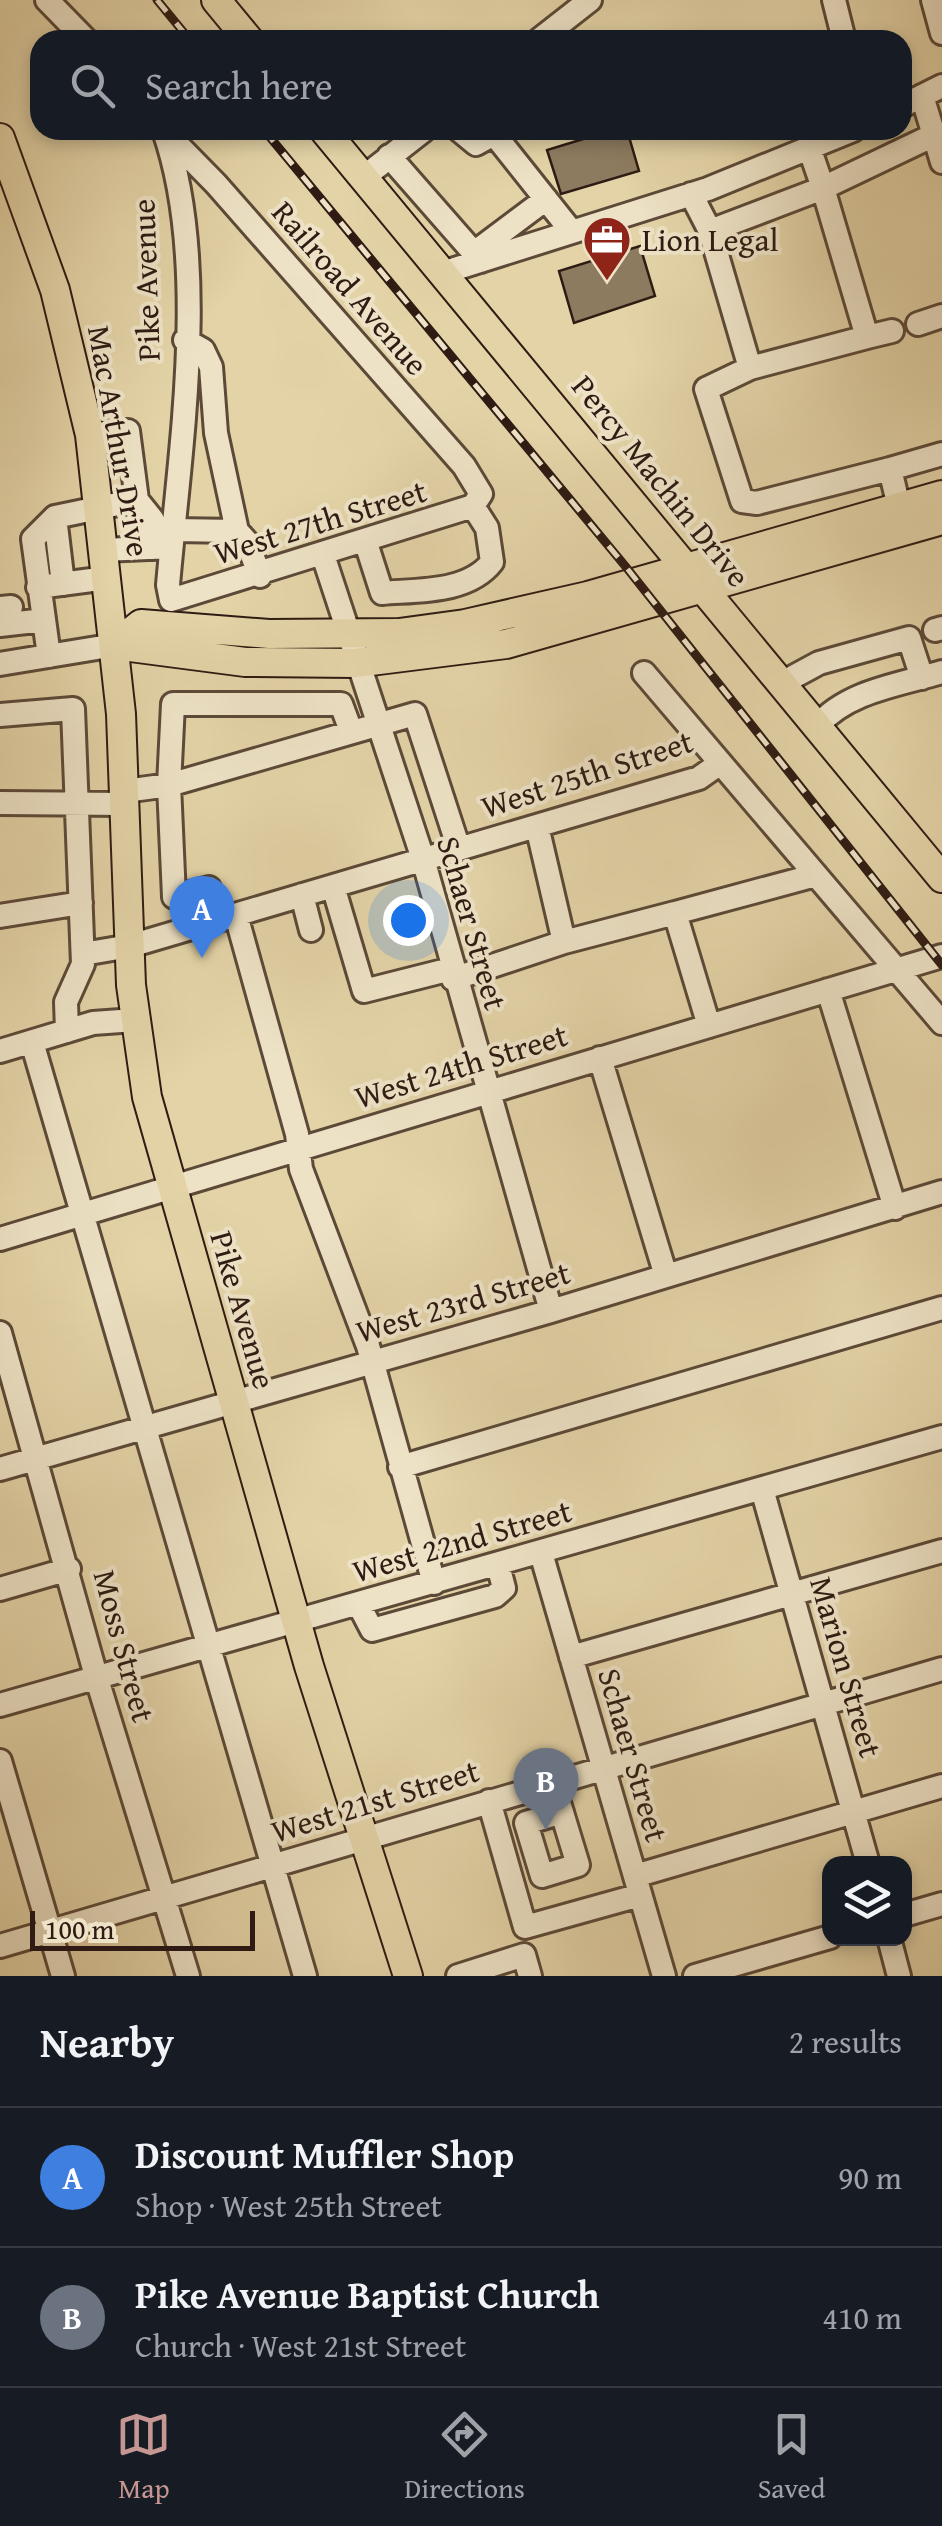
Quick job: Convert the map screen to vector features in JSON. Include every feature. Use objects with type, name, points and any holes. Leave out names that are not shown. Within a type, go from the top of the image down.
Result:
[{"type":"main road","points":[[216,0],[241,30]]},
{"type":"main road","name":"Mac Arthur Drive","points":[[0,138],[55,290],[90,434],[115,646]]},
{"type":"main road","name":"Percy Machin Drive","points":[[333,140],[942,878]]},
{"type":"main road","points":[[115,646],[141,624],[270,634],[399,634],[519,614],[942,495]]},
{"type":"main road","points":[[115,646],[245,662],[355,663],[506,644],[942,520]]},
{"type":"main road","name":"Pike Avenue","points":[[115,646],[135,1020],[148,1098],[296,1623],[408,1976]]},
{"type":"street","points":[[47,0],[76,30]]},
{"type":"street","points":[[552,30],[590,0]]},
{"type":"street","points":[[834,0],[842,30]]},
{"type":"street","points":[[933,0],[941,28]]},
{"type":"street","points":[[922,96],[942,162]]},
{"type":"street","points":[[710,231],[823,188],[934,135]]},
{"type":"street","name":"Pike Avenue","points":[[165,140],[182,208],[186,340],[181,440],[166,542],[171,600]]},
{"type":"street","name":"Railroad Avenue","points":[[173,140],[464,466],[487,528],[492,562],[483,574],[454,585],[382,593],[366,543]]},
{"type":"street","points":[[364,177],[411,140]]},
{"type":"street","points":[[499,140],[572,232]]},
{"type":"street","points":[[442,273],[478,257],[691,194],[832,140]]},
{"type":"street","points":[[810,150],[867,337]]},
{"type":"street","points":[[389,156],[478,257]]},
{"type":"street","points":[[691,194],[710,231],[750,368]]},
{"type":"street","points":[[478,257],[546,200]]},
{"type":"street","points":[[918,324],[942,316]]},
{"type":"street","points":[[892,330],[750,368],[706,389],[742,501],[757,503],[942,454]]},
{"type":"street","points":[[186,340],[203,350],[211,367],[216,433],[237,531],[247,542],[260,576]]},
{"type":"street","points":[[90,434],[128,431],[138,500],[166,542]]},
{"type":"street","points":[[181,440],[216,433]]},
{"type":"street","points":[[890,469],[899,507]]},
{"type":"street","points":[[48,656],[24,608],[33,540],[56,517],[138,500]]},
{"type":"street","name":"West 27th Street","points":[[171,600],[366,543],[477,500]]},
{"type":"street","points":[[56,517],[63,584]]},
{"type":"street","points":[[24,608],[105,564],[166,542],[237,531]]},
{"type":"street","name":"Schaer Street","points":[[324,555],[355,663],[422,859],[551,1311]]},
{"type":"street","points":[[782,683],[819,663],[909,638],[932,675],[852,698],[833,708],[817,726]]},
{"type":"street","points":[[0,664],[115,646]]},
{"type":"street","points":[[644,673],[942,1023]]},
{"type":"street","points":[[351,731],[342,704],[173,704],[168,785],[174,897],[210,888],[226,918],[299,1149],[301,1169],[372,1363],[434,1584]]},
{"type":"street","points":[[0,715],[73,708],[83,964],[66,1002],[68,1031]]},
{"type":"street","points":[[0,803],[77,803],[125,797],[415,714],[459,849]]},
{"type":"street","name":"West 25th Street","points":[[83,954],[130,946],[699,778],[719,764]]},
{"type":"street","points":[[537,826],[564,942]]},
{"type":"street","points":[[333,886],[364,991],[452,974],[816,875]]},
{"type":"street","points":[[302,895],[311,930]]},
{"type":"street","points":[[0,916],[81,904]]},
{"type":"street","points":[[675,913],[709,1026]]},
{"type":"street","name":"West 24th Street","points":[[0,1239],[942,956]]},
{"type":"street","points":[[828,990],[895,1208]]},
{"type":"street","points":[[0,1051],[94,1023],[135,1020]]},
{"type":"street","points":[[32,1042],[306,1976]]},
{"type":"street","points":[[600,1058],[666,1276]]},
{"type":"street","name":"West 23rd Street","points":[[0,1469],[551,1311],[942,1192]]},
{"type":"street","points":[[400,1467],[942,1308]]},
{"type":"street","name":"Moss Street","points":[[0,1332],[96,1676],[188,1976]]},
{"type":"street","name":"West 22nd Street","points":[[0,1705],[942,1438]]},
{"type":"street","name":"Marion Street","points":[[762,1489],[866,1856]]},
{"type":"street","points":[[571,1657],[942,1551]]},
{"type":"street","name":"Schaer Street","points":[[541,1552],[664,1976]]},
{"type":"street","points":[[359,1605],[372,1630],[494,1596],[504,1588],[498,1565]]},
{"type":"street","points":[[0,1588],[69,1569]]},
{"type":"street","name":"West 21st Street","points":[[0,1946],[942,1669]]},
{"type":"street","points":[[0,1761],[63,1976]]},
{"type":"street","points":[[554,1783],[562,1812]]},
{"type":"street","points":[[489,1802],[525,1927],[637,1885],[942,1786]]},
{"type":"street","points":[[912,1913],[942,1904]]},
{"type":"street","points":[[696,1976],[822,1939]]},
{"type":"street","points":[[891,1946],[899,1976]]},
{"type":"street","points":[[458,1976],[524,1955],[530,1976]]},
{"type":"building","points":[[580,140],[630,140],[639,171],[561,194],[547,150]]},
{"type":"building","name":"Lion Legal","points":[[640,246],[655,296],[574,323],[559,271]]},
{"type":"railway","points":[[157,0],[182,30]]},
{"type":"railway","points":[[272,140],[626,567],[942,965]]},
{"type":"place","name":"Lion Legal","points":[[607,282]]},
{"type":"place","name":"Discount Muffler Shop","points":[[202,958]]},
{"type":"place","name":"Pike Avenue Baptist Church","points":[[546,1830]]}]
